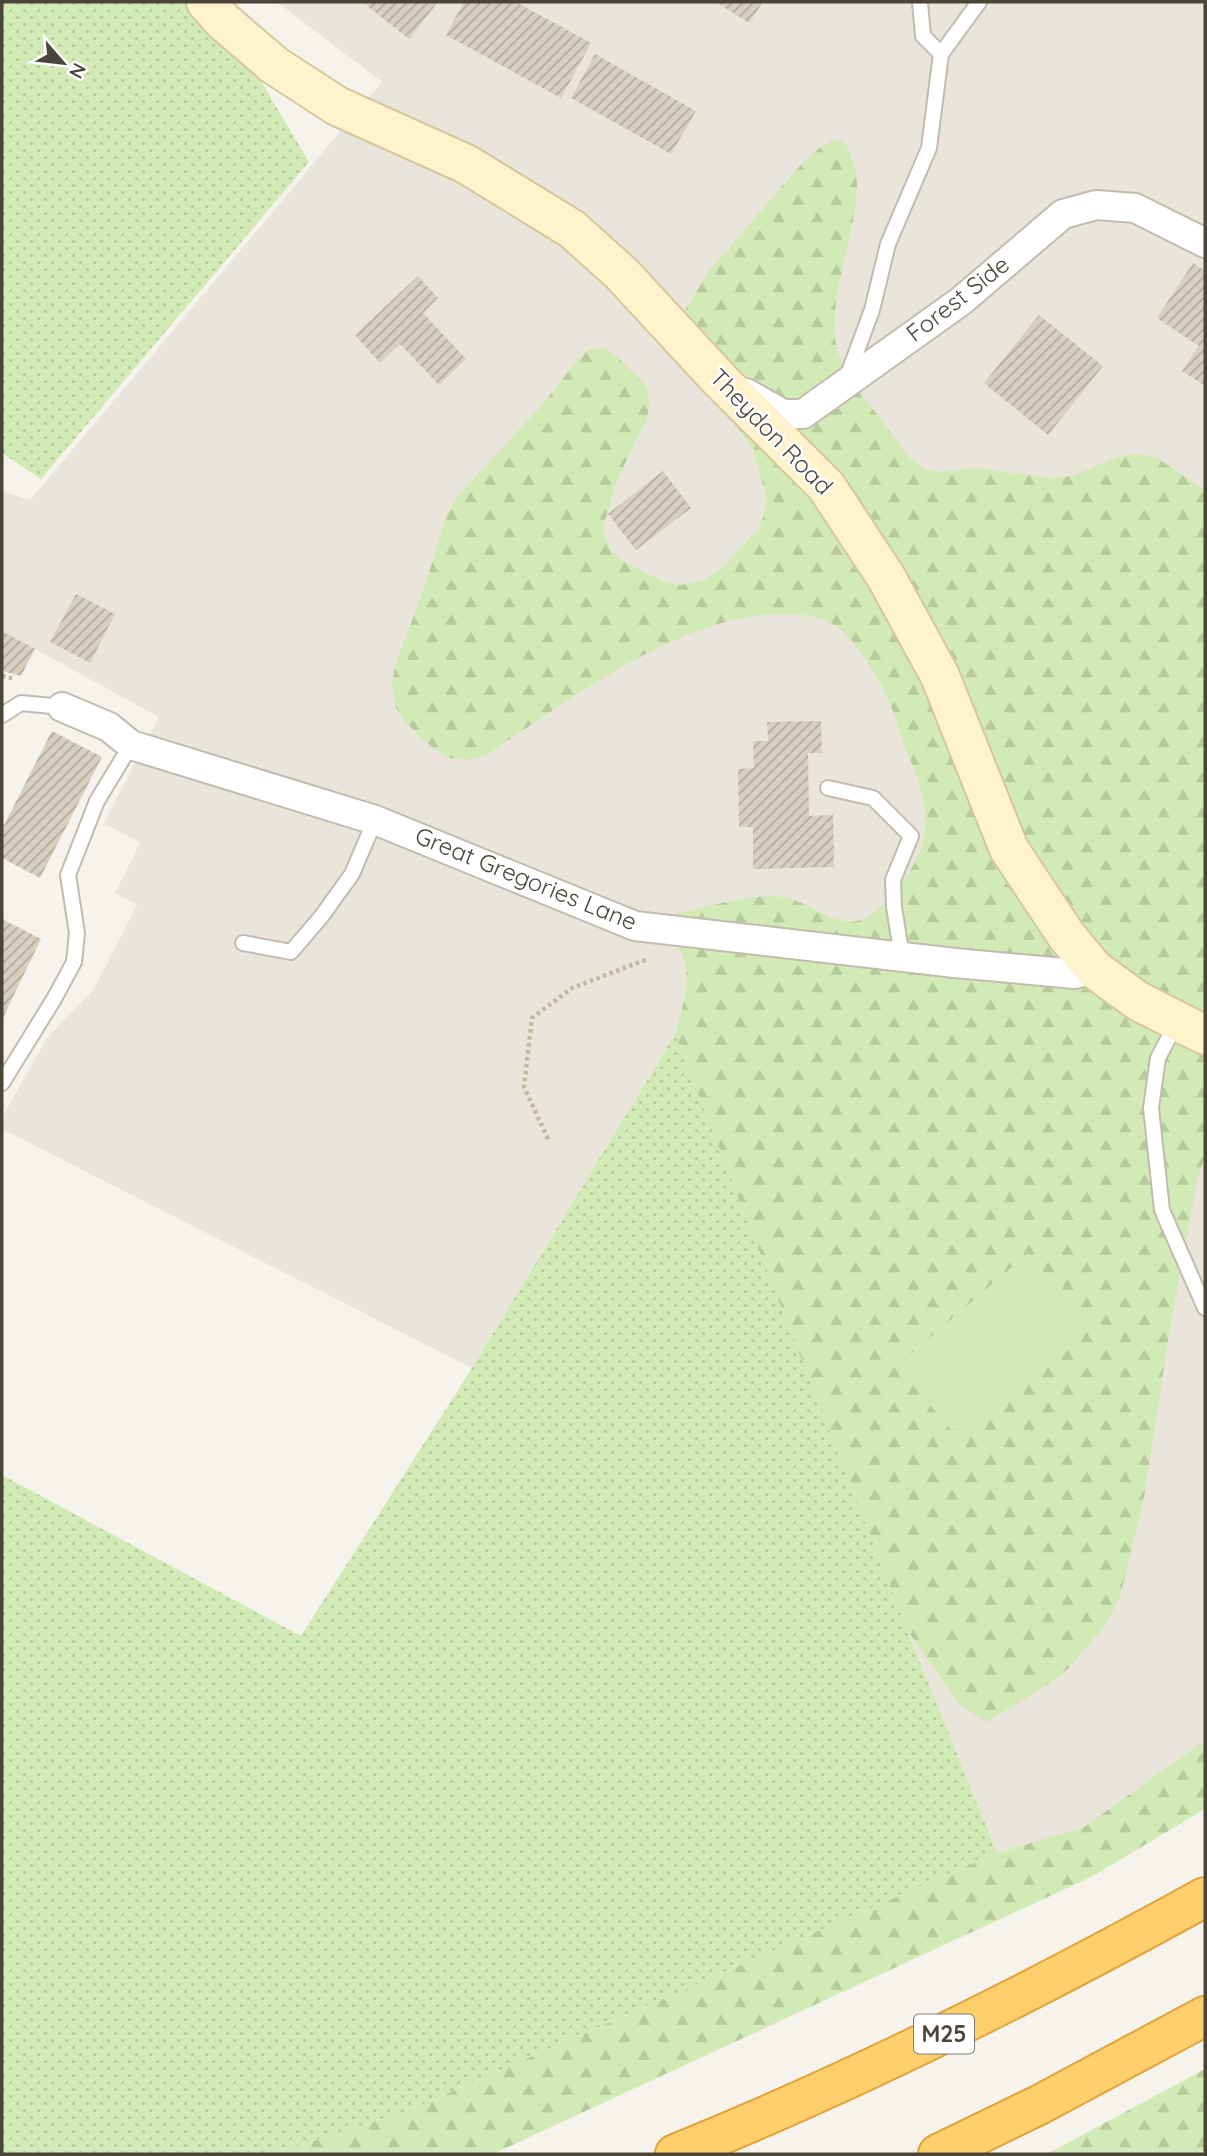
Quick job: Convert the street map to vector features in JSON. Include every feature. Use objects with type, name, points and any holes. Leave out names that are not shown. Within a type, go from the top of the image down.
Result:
[{"type":"highway","name":"M25","points":[[675,2154],[840,2084],[950,2032],[1205,1897]]},
{"type":"highway","points":[[938,2154],[1040,2105],[1205,2016]]},
{"type":"street","name":"Theydon Road","points":[[205,2],[274,65],[337,106],[466,164],[572,229],[622,274],[719,379],[826,486],[886,577],[940,676],[1009,849],[1066,936],[1094,969],[1138,1001],[1191,1028]]},
{"type":"street","name":"Forest Side","points":[[719,379],[783,414],[803,414],[961,300],[1063,214],[1096,205],[1135,208],[1205,243]]},
{"type":"street","name":"Great Gregories Lane","points":[[62,707],[109,727],[131,744],[375,820],[635,926],[1075,974],[1094,969]]},
{"type":"lane","points":[[920,2],[923,36],[941,54]]},
{"type":"lane","points":[[844,385],[872,310],[888,244],[929,148],[941,54],[979,2]]},
{"type":"lane","points":[[2,715],[21,703],[62,707]]},
{"type":"lane","points":[[2,1083],[74,962],[77,933],[68,875],[97,801],[131,744]]},
{"type":"lane","points":[[828,788],[873,798],[911,835],[893,880],[894,907],[902,957]]},
{"type":"lane","points":[[243,943],[291,952],[352,874],[375,820]]},
{"type":"lane","points":[[1191,1028],[1158,1058],[1151,1108],[1162,1210],[1205,1308]]},
{"type":"path","points":[[548,1139],[524,1087],[532,1018],[572,988],[648,959]]},
{"type":"shaded area","points":[[277,2],[1205,2],[1205,1740],[1084,1827],[997,1853],[674,1035],[472,1368],[2,1129],[2,1118],[46,1039],[94,989],[137,905],[115,893],[140,843],[104,823],[159,717],[2,631],[2,491],[30,500],[382,82]]},
{"type":"green space","points":[[2,2],[190,2],[256,73],[309,162],[41,479],[2,453]]},
{"type":"green space","points":[[836,139],[846,144],[855,168],[857,183],[856,206],[836,299],[834,334],[838,353],[854,384],[909,457],[926,469],[940,472],[975,468],[1052,478],[1072,476],[1118,457],[1135,454],[1157,458],[1205,490],[1205,1156],[1197,1181],[1170,1328],[1144,1497],[1120,1597],[1107,1623],[1069,1668],[987,1722],[959,1704],[907,1630],[675,1034],[687,976],[683,957],[668,927],[668,922],[678,913],[748,898],[775,896],[797,901],[839,920],[860,920],[871,915],[886,902],[913,865],[924,838],[924,801],[879,680],[848,636],[822,619],[767,614],[725,622],[682,637],[640,657],[598,681],[486,755],[469,760],[450,758],[434,749],[407,724],[396,708],[392,686],[395,666],[426,583],[447,514],[461,492],[544,403],[588,350],[603,348],[615,355],[647,389],[650,406],[617,480],[604,524],[605,539],[614,554],[663,581],[681,585],[702,581],[719,571],[759,528],[766,509],[766,494],[753,450],[739,429],[677,362],[672,341],[677,323],[710,270],[798,168],[819,148]]},
{"type":"green space","points":[[675,1034],[907,1630],[997,1853],[400,2114],[269,2154],[2,2154],[2,1475],[301,1636],[472,1368]]},
{"type":"green space","points":[[1028,1253],[1084,1319],[953,1432],[897,1366]]},
{"type":"green space","points":[[1205,1740],[1205,1809],[1093,1876],[493,2154],[269,2154],[400,2114],[997,1853],[1084,1827]]},
{"type":"green space","points":[[1205,2069],[1205,2150],[1198,2154],[1047,2154]]},
{"type":"building","points":[[362,2],[438,2],[409,39]]},
{"type":"building","points":[[464,2],[516,2],[591,43],[561,98],[446,35]]},
{"type":"building","points":[[716,2],[763,2],[749,23]]},
{"type":"building","points":[[595,54],[696,111],[671,154],[571,98]]},
{"type":"building","points":[[1193,263],[1205,271],[1205,386],[1182,371],[1199,346],[1157,318]]},
{"type":"building","points":[[418,276],[438,298],[423,313],[466,359],[439,385],[400,344],[380,363],[355,335]]},
{"type":"building","points":[[1039,315],[1103,366],[1048,435],[984,383]]},
{"type":"building","points":[[663,471],[691,508],[636,550],[608,514]]},
{"type":"building","points":[[76,594],[115,614],[90,663],[50,642]]},
{"type":"building","points":[[2,631],[35,649],[21,676],[2,671]]},
{"type":"building","points":[[821,721],[822,753],[808,753],[809,816],[833,815],[834,867],[753,869],[753,827],[739,827],[738,769],[754,768],[753,741],[768,741],[767,722]]},
{"type":"building","points":[[52,731],[102,757],[40,878],[2,858],[2,829]]},
{"type":"building","points":[[2,919],[41,939],[2,1020]]}]
